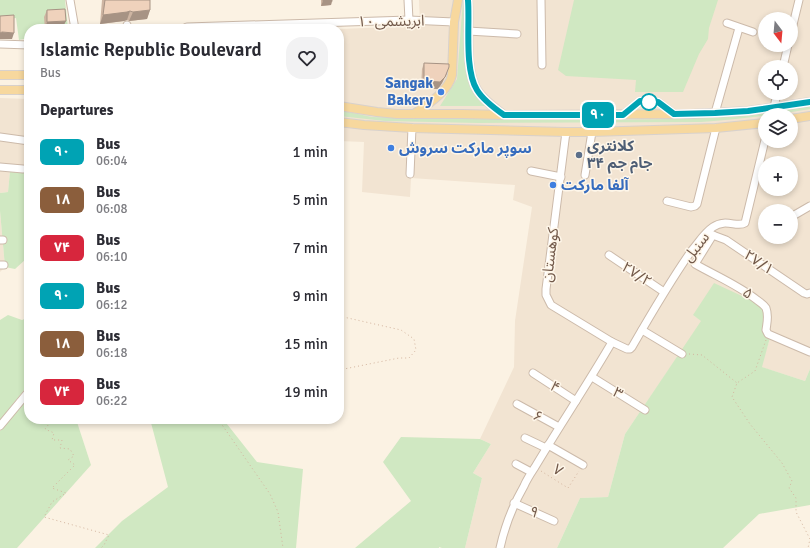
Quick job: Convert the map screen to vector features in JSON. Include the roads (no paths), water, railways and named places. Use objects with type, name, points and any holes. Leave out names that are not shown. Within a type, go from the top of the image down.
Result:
[{"type":"main road","points":[[414,114],[438,96],[450,82],[452,75],[454,22],[458,0]]},
{"type":"main road","points":[[468,0],[470,66],[473,81],[476,89],[481,95],[504,115]]},
{"type":"main road","points":[[0,75],[24,75]]},
{"type":"main road","points":[[10,90],[11,75]]},
{"type":"main road","points":[[0,90],[24,90]]},
{"type":"main road","points":[[774,108],[810,102]]},
{"type":"main road","points":[[344,107],[397,114],[504,115],[674,114],[758,110]]},
{"type":"main road","points":[[798,118],[810,116]]},
{"type":"main road","points":[[344,123],[412,128],[566,132],[716,128],[758,125]]},
{"type":"street","points":[[70,0],[74,24]]},
{"type":"street","points":[[408,0],[409,20]]},
{"type":"street","points":[[541,0],[542,65]]},
{"type":"street","points":[[796,12],[799,0]]},
{"type":"street","name":"ابریشمی۱۰","points":[[282,24],[409,20],[454,22]]},
{"type":"street","points":[[727,23],[753,32]]},
{"type":"street","points":[[715,113],[739,28]]},
{"type":"street","points":[[468,31],[517,34]]},
{"type":"street","points":[[0,44],[24,45]]},
{"type":"street","points":[[774,108],[776,100]]},
{"type":"street","points":[[623,115],[640,101],[658,102],[674,114]]},
{"type":"street","points":[[410,174],[412,128]]},
{"type":"street","points":[[667,201],[691,207],[697,204],[716,128]]},
{"type":"street","name":"کوهستان","points":[[566,132],[546,295],[551,305],[612,342],[630,349]]},
{"type":"street","points":[[585,174],[592,132]]},
{"type":"street","points":[[0,137],[24,140]]},
{"type":"street","name":"سنبل","points":[[630,349],[664,292],[706,232],[714,226],[720,224],[727,223],[740,225],[745,223],[763,148]]},
{"type":"street","points":[[0,167],[23,169]]},
{"type":"street","points":[[531,172],[560,177]]},
{"type":"street","points":[[798,213],[810,206]]},
{"type":"street","name":"۲۷/۱","points":[[706,232],[726,240],[804,293],[810,293]]},
{"type":"street","name":"۵","points":[[714,235],[694,264],[737,286],[763,305],[766,308],[768,320],[766,330],[768,334],[810,352]]},
{"type":"street","name":"۲۷/۲","points":[[609,256],[664,292]]},
{"type":"street","points":[[642,330],[682,354]]},
{"type":"street","points":[[500,548],[505,527],[514,503],[612,342]]},
{"type":"street","name":"۴","points":[[533,373],[576,401]]},
{"type":"street","name":"۳","points":[[592,377],[645,410]]},
{"type":"street","points":[[0,426],[24,397]]},
{"type":"street","name":"۶","points":[[517,404],[559,427]]},
{"type":"street","points":[[525,438],[583,465]]},
{"type":"street","points":[[516,464],[533,470]]},
{"type":"street","name":"۹","points":[[514,503],[554,521]]},
{"type":"place","name":"Sangak Bakery","points":[[441,92]]},
{"type":"place","name":"سوپر مارکت سروش","points":[[391,148]]},
{"type":"place","name":"کلانتری ۳۴ جام جم","points":[[579,155]]},
{"type":"place","name":"آلفا مارکت","points":[[553,185]]}]
